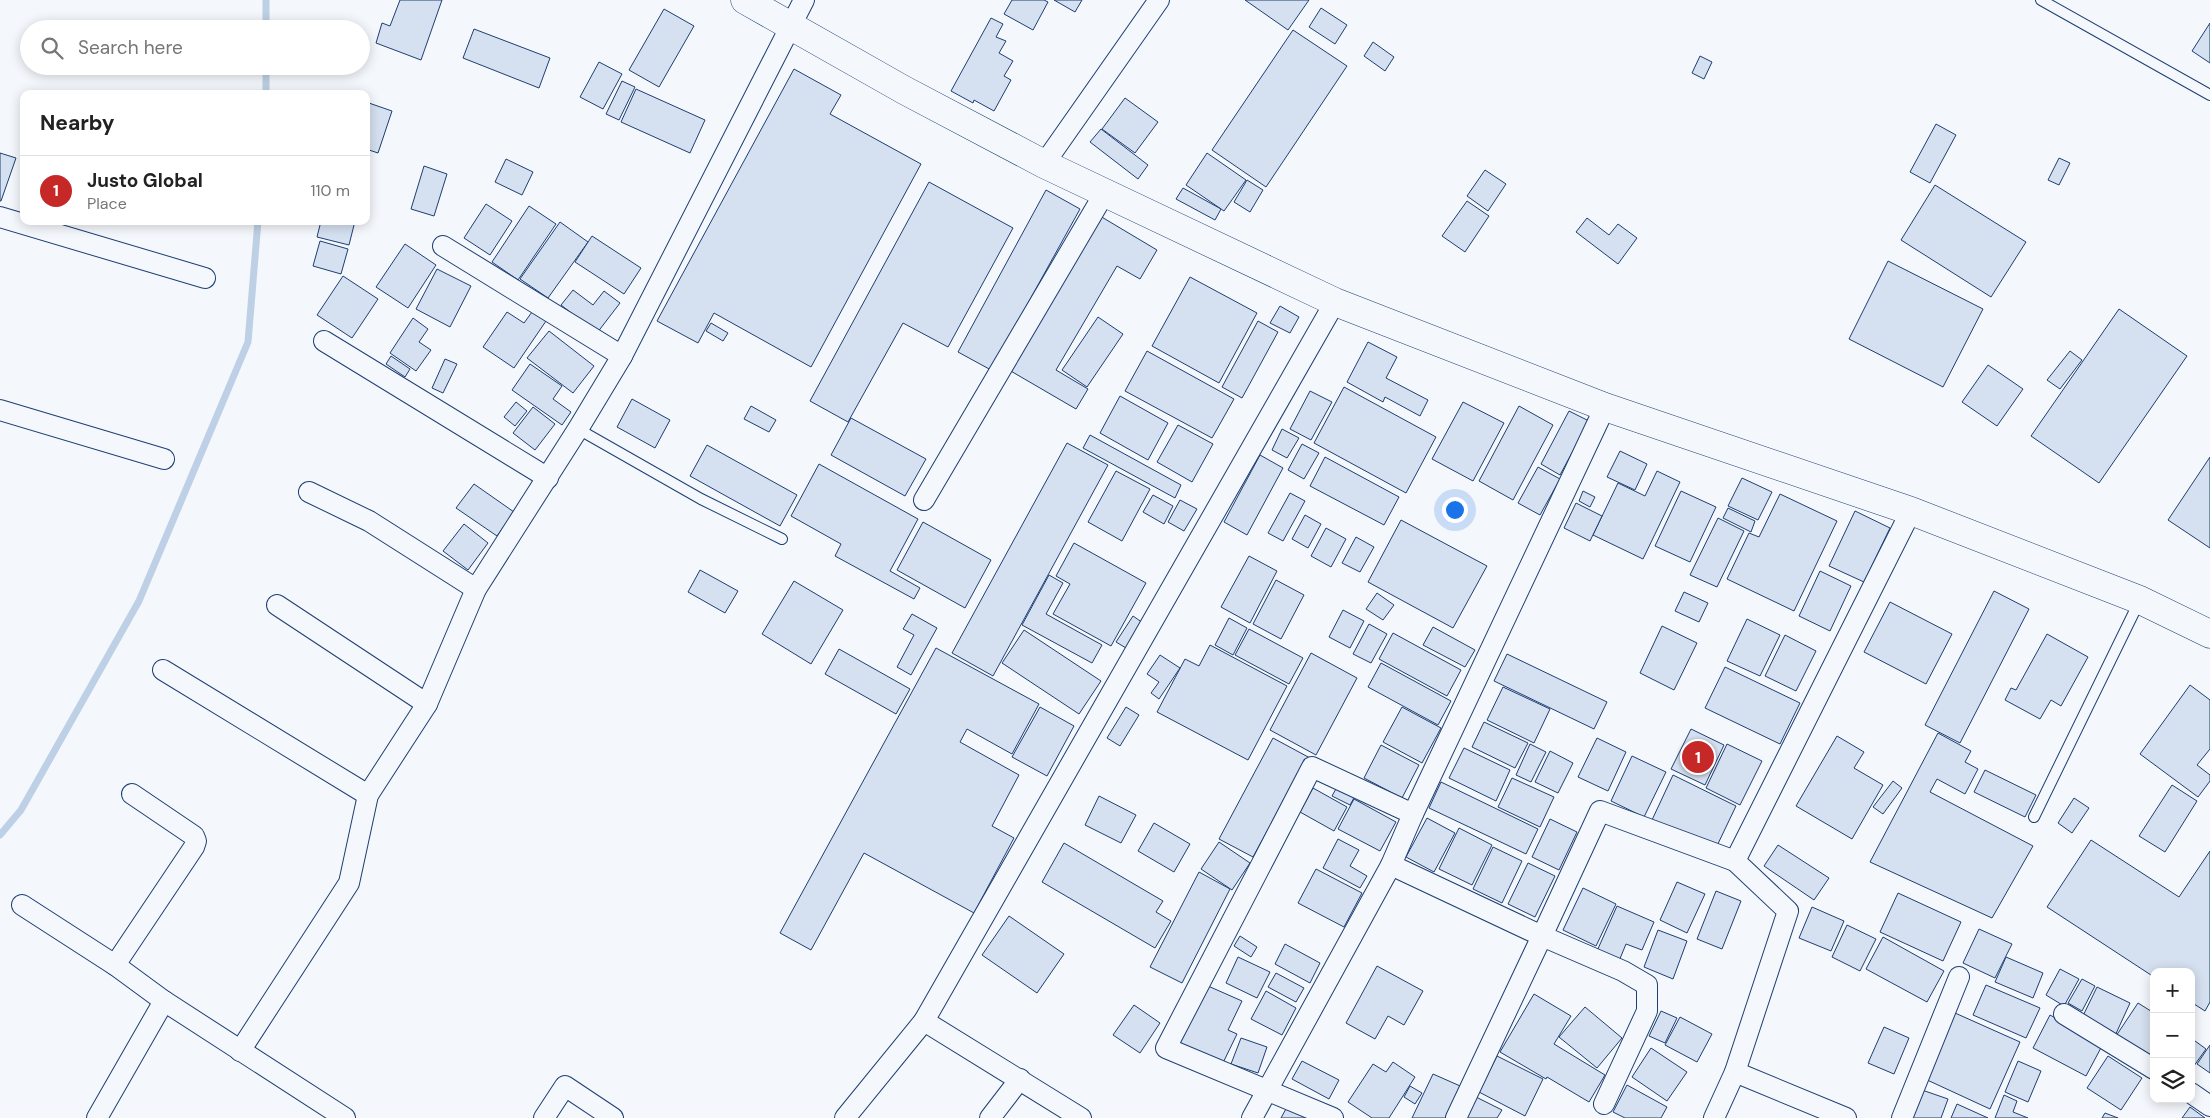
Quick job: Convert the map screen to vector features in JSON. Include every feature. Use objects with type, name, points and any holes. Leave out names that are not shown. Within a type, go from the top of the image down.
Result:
[{"type":"street","points":[[745,0],[904,90],[1044,164],[1336,302],[1605,406],[1911,512],[2140,600],[2210,634]]},
{"type":"street","points":[[240,1051],[348,883],[368,795],[427,704],[476,590],[548,478],[622,356],[804,0]]},
{"type":"street","points":[[1044,164],[1159,0]]},
{"type":"street","points":[[924,500],[1104,194]]},
{"type":"street","points":[[0,217],[20,223]]},
{"type":"street","points":[[27,225],[205,278]]},
{"type":"street","points":[[443,246],[622,356]]},
{"type":"street","points":[[844,1118],[924,1021],[1336,302]]},
{"type":"street","points":[[324,341],[548,478]]},
{"type":"street","points":[[1252,1118],[1391,865],[1413,814],[1605,406]]},
{"type":"street","points":[[0,410],[164,459]]},
{"type":"street","points":[[308,492],[369,521],[476,590]]},
{"type":"street","points":[[1735,861],[1911,512]]},
{"type":"street","points":[[277,605],[427,704]]},
{"type":"street","points":[[163,670],[368,795]]},
{"type":"street","points":[[1333,1118],[1166,1048],[1312,767],[1413,814]]},
{"type":"street","points":[[115,965],[194,847],[196,841],[194,836],[132,794]]},
{"type":"street","points":[[1456,1118],[1600,810],[1735,861],[1788,911],[1735,1072],[1714,1118]]},
{"type":"street","points":[[1391,865],[1542,936],[1623,971],[1648,985],[1647,1011],[1604,1104]]},
{"type":"street","points":[[22,905],[115,965],[164,1002],[345,1118]]},
{"type":"street","points":[[1902,1118],[1959,977]]},
{"type":"street","points":[[97,1118],[164,1002]]},
{"type":"street","points":[[2064,1014],[2150,1067]]},
{"type":"street","points":[[924,1021],[1080,1118]]},
{"type":"street","points":[[1735,1072],[1846,1118]]},
{"type":"street","points":[[990,1118],[1020,1079]]},
{"type":"street","points":[[544,1118],[565,1086],[612,1118]]},
{"type":"street","points":[[2195,1096],[2210,1106]]},
{"type":"lane","points":[[2041,0],[2210,95]]},
{"type":"lane","points":[[578,429],[702,499],[782,540]]},
{"type":"lane","points":[[2034,818],[2140,600]]},
{"type":"building","points":[[400,0],[442,0],[421,60],[376,43],[382,23],[390,26]]},
{"type":"building","points":[[1012,0],[1044,0],[1048,2],[1033,30],[1004,14]]},
{"type":"building","points":[[1054,0],[1082,0],[1075,12]]},
{"type":"building","points":[[1245,0],[1309,0],[1288,30]]},
{"type":"building","points":[[1321,8],[1347,25],[1335,44],[1309,27]]},
{"type":"building","points":[[664,9],[694,26],[659,87],[629,70]]},
{"type":"building","points":[[991,18],[1003,24],[996,37],[1006,41],[999,53],[1013,61],[1004,76],[1011,80],[994,111],[974,100],[973,103],[951,91]]},
{"type":"building","points":[[2210,23],[2210,63],[2192,51]]},
{"type":"building","points":[[474,29],[550,58],[539,88],[463,58]]},
{"type":"building","points":[[1293,30],[1347,66],[1266,187],[1212,150]]},
{"type":"building","points":[[1373,42],[1394,57],[1385,71],[1364,56]]},
{"type":"building","points":[[1700,56],[1712,62],[1704,79],[1692,73]]},
{"type":"building","points":[[599,62],[622,74],[603,109],[580,97]]},
{"type":"building","points":[[794,69],[841,95],[830,114],[921,164],[811,367],[714,313],[698,343],[657,321]]},
{"type":"building","points":[[622,81],[635,87],[619,120],[606,114]]},
{"type":"building","points":[[636,89],[705,120],[690,153],[621,122]]},
{"type":"building","points":[[1125,98],[1158,122],[1135,153],[1102,129]]},
{"type":"building","points":[[370,103],[392,111],[378,153],[370,150]]},
{"type":"building","points":[[1936,124],[1956,135],[1930,183],[1910,172]]},
{"type":"building","points":[[1101,129],[1148,165],[1138,179],[1090,142]]},
{"type":"building","points":[[0,153],[16,158],[1,201],[0,201]]},
{"type":"building","points":[[1207,153],[1246,180],[1224,211],[1186,185]]},
{"type":"building","points":[[2059,158],[2070,163],[2059,185],[2048,180]]},
{"type":"building","points":[[506,159],[533,172],[522,195],[495,182]]},
{"type":"building","points":[[424,166],[447,174],[434,216],[411,209]]},
{"type":"building","points":[[1485,170],[1506,184],[1488,211],[1467,196]]},
{"type":"building","points":[[1247,180],[1263,190],[1250,212],[1234,202]]},
{"type":"building","points":[[929,182],[1013,228],[948,347],[903,323],[848,422],[810,401]]},
{"type":"building","points":[[1935,185],[2026,242],[1991,297],[1901,240]]},
{"type":"building","points":[[1183,188],[1221,209],[1215,220],[1176,199]]},
{"type":"building","points":[[1046,190],[1080,209],[991,370],[958,352]]},
{"type":"building","points":[[1467,201],[1489,216],[1465,252],[1442,236]]},
{"type":"building","points":[[486,204],[512,221],[490,255],[464,238]]},
{"type":"building","points":[[529,206],[556,224],[518,280],[492,262]]},
{"type":"building","points":[[1100,216],[1157,250],[1140,279],[1117,266],[1056,370],[1088,389],[1076,409],[1009,370]]},
{"type":"building","points":[[1587,218],[1609,235],[1618,224],[1637,238],[1618,264],[1576,232]]},
{"type":"building","points":[[560,222],[588,242],[548,298],[520,279]]},
{"type":"building","points":[[320,225],[354,225],[349,245],[317,237]]},
{"type":"building","points":[[592,236],[641,268],[624,294],[575,262]]},
{"type":"building","points":[[320,241],[348,249],[341,274],[313,266]]},
{"type":"building","points":[[405,244],[436,265],[408,308],[376,287]]},
{"type":"building","points":[[1888,261],[1983,309],[1943,387],[1849,339]]},
{"type":"building","points":[[437,269],[471,286],[450,327],[416,309]]},
{"type":"building","points":[[343,276],[378,299],[352,338],[317,315]]},
{"type":"building","points":[[1190,277],[1257,313],[1219,383],[1152,346]]},
{"type":"building","points":[[573,290],[593,305],[604,291],[620,303],[597,333],[561,305]]},
{"type":"building","points":[[1280,306],[1299,317],[1290,333],[1270,323]]},
{"type":"building","points":[[2119,309],[2187,356],[2099,483],[2031,436]]},
{"type":"building","points":[[507,312],[524,323],[532,312],[546,321],[514,368],[483,347]]},
{"type":"building","points":[[1098,317],[1123,334],[1087,387],[1062,370]]},
{"type":"building","points":[[413,318],[428,329],[419,342],[431,350],[416,371],[390,353]]},
{"type":"building","points":[[1258,321],[1278,332],[1242,398],[1222,387]]},
{"type":"building","points":[[711,323],[728,333],[723,341],[706,331]]},
{"type":"building","points":[[549,331],[594,366],[573,393],[527,358]]},
{"type":"building","points":[[1368,342],[1397,357],[1386,378],[1428,400],[1420,416],[1385,397],[1383,402],[1347,382]]},
{"type":"building","points":[[1147,351],[1234,399],[1212,438],[1125,391]]},
{"type":"building","points":[[2070,351],[2082,360],[2060,389],[2047,380]]},
{"type":"building","points":[[391,356],[410,369],[405,377],[386,364]]},
{"type":"building","points":[[445,359],[457,364],[443,393],[432,388]]},
{"type":"building","points":[[530,364],[562,386],[553,399],[571,412],[562,425],[512,390]]},
{"type":"building","points":[[1988,365],[2023,389],[1997,426],[1962,402]]},
{"type":"building","points":[[1344,387],[1436,437],[1406,493],[1314,443]]},
{"type":"building","points":[[1310,391],[1332,402],[1311,440],[1290,429]]},
{"type":"building","points":[[1120,396],[1168,423],[1148,460],[1100,433]]},
{"type":"building","points":[[632,399],[670,420],[655,448],[617,427]]},
{"type":"building","points":[[516,402],[527,411],[515,426],[504,417]]},
{"type":"building","points":[[1463,402],[1504,423],[1473,481],[1432,459]]},
{"type":"building","points":[[751,406],[776,420],[769,432],[744,419]]},
{"type":"building","points":[[1519,406],[1553,425],[1513,500],[1479,481]]},
{"type":"building","points":[[533,407],[555,424],[535,450],[513,433]]},
{"type":"building","points":[[1569,411],[1589,421],[1560,475],[1541,464]]},
{"type":"building","points":[[851,418],[926,459],[905,496],[831,455]]},
{"type":"building","points":[[1178,425],[1213,444],[1192,482],[1157,462]]},
{"type":"building","points":[[1282,429],[1299,438],[1287,458],[1272,450]]},
{"type":"building","points":[[1090,435],[1181,485],[1175,498],[1083,448]]},
{"type":"building","points":[[1067,443],[1108,465],[993,676],[952,653]]},
{"type":"building","points":[[1302,444],[1319,453],[1304,479],[1288,470]]},
{"type":"building","points":[[707,445],[797,495],[780,526],[690,476]]},
{"type":"building","points":[[1620,451],[1647,464],[1635,490],[1607,477]]},
{"type":"building","points":[[1260,455],[1283,468],[1247,535],[1224,522]]},
{"type":"building","points":[[1325,457],[1399,497],[1384,525],[1310,486]]},
{"type":"building","points":[[2210,457],[2210,548],[2168,520]]},
{"type":"building","points":[[819,464],[918,519],[890,571],[920,588],[914,599],[835,556],[841,544],[791,516]]},
{"type":"building","points":[[1538,467],[1560,479],[1540,515],[1518,503]]},
{"type":"building","points":[[1116,471],[1150,489],[1122,541],[1088,522]]},
{"type":"building","points":[[1657,471],[1680,482],[1643,559],[1593,535],[1618,483],[1645,496]]},
{"type":"building","points":[[1742,478],[1772,492],[1758,520],[1728,506]]},
{"type":"building","points":[[474,484],[514,512],[497,536],[456,508]]},
{"type":"building","points":[[1583,491],[1595,497],[1590,507],[1579,501]]},
{"type":"building","points":[[1681,491],[1716,507],[1690,562],[1655,546]]},
{"type":"building","points":[[1290,493],[1305,501],[1283,541],[1268,533]]},
{"type":"building","points":[[1780,494],[1837,521],[1794,611],[1727,579],[1749,533],[1759,537]]},
{"type":"building","points":[[1153,495],[1173,506],[1164,524],[1143,512]]},
{"type":"building","points":[[1180,500],[1197,509],[1184,531],[1168,522]]},
{"type":"building","points":[[1576,503],[1602,516],[1590,541],[1564,528]]},
{"type":"building","points":[[1728,508],[1755,521],[1751,532],[1723,518]]},
{"type":"building","points":[[1855,511],[1890,528],[1864,582],[1829,566]]},
{"type":"building","points":[[1305,515],[1321,524],[1308,548],[1292,539]]},
{"type":"building","points":[[1718,518],[1744,531],[1717,587],[1690,575]]},
{"type":"building","points":[[1401,520],[1487,566],[1453,628],[1368,582]]},
{"type":"building","points":[[923,522],[991,560],[965,608],[897,570]]},
{"type":"building","points":[[464,524],[488,543],[468,570],[443,551]]},
{"type":"building","points":[[1326,528],[1346,539],[1331,567],[1311,556]]},
{"type":"building","points":[[1356,537],[1374,547],[1360,572],[1342,563]]},
{"type":"building","points":[[1074,543],[1146,583],[1111,646],[1053,614],[1070,584],[1056,576]]},
{"type":"building","points":[[1249,556],[1277,571],[1250,623],[1221,607]]},
{"type":"building","points":[[700,570],[738,591],[725,613],[688,592]]},
{"type":"building","points":[[1820,571],[1851,586],[1830,631],[1799,616]]},
{"type":"building","points":[[1049,575],[1063,583],[1046,614],[1102,645],[1092,663],[1022,625]]},
{"type":"building","points":[[1276,580],[1304,595],[1281,639],[1253,624]]},
{"type":"building","points":[[794,581],[843,610],[811,664],[762,634]]},
{"type":"building","points":[[1994,591],[2029,609],[1960,743],[1925,725]]},
{"type":"building","points":[[1684,592],[1708,603],[1699,622],[1675,611]]},
{"type":"building","points":[[1377,593],[1394,605],[1383,620],[1366,609]]},
{"type":"building","points":[[1890,602],[1952,634],[1926,684],[1864,652]]},
{"type":"building","points":[[1343,610],[1364,621],[1350,648],[1329,637]]},
{"type":"building","points":[[912,614],[937,628],[911,675],[897,667],[914,635],[903,629]]},
{"type":"building","points":[[1133,616],[1143,623],[1126,648],[1116,642]]},
{"type":"building","points":[[1229,618],[1247,628],[1233,655],[1215,645]]},
{"type":"building","points":[[1747,619],[1780,635],[1760,676],[1727,661]]},
{"type":"building","points":[[1369,624],[1387,634],[1371,663],[1353,654]]},
{"type":"building","points":[[1662,626],[1697,643],[1674,690],[1640,673]]},
{"type":"building","points":[[1433,627],[1475,650],[1465,667],[1423,645]]},
{"type":"building","points":[[1249,629],[1303,658],[1289,684],[1235,655]]},
{"type":"building","points":[[1024,630],[1101,681],[1079,714],[1002,663]]},
{"type":"building","points":[[1393,633],[1461,670],[1447,696],[1379,659]]},
{"type":"building","points":[[2047,634],[2088,657],[2061,706],[2051,700],[2040,719],[2005,700],[2011,688],[2016,690]]},
{"type":"building","points":[[1785,635],[1816,651],[1796,691],[1765,676]]},
{"type":"building","points":[[1210,645],[1287,686],[1248,760],[1157,712],[1185,659],[1199,666]]},
{"type":"building","points":[[936,648],[1039,704],[1012,754],[967,729],[960,742],[1019,775],[992,826],[1014,838],[974,913],[864,853],[811,950],[780,933]]},
{"type":"building","points":[[839,649],[910,689],[896,714],[825,674]]},
{"type":"building","points":[[1311,653],[1357,678],[1316,755],[1270,730]]},
{"type":"building","points":[[1507,654],[1607,702],[1594,729],[1494,681]]},
{"type":"building","points":[[1160,655],[1180,668],[1159,699],[1151,693],[1159,682],[1147,674]]},
{"type":"building","points":[[1381,663],[1451,701],[1438,725],[1368,687]]},
{"type":"building","points":[[1725,667],[1800,703],[1780,744],[1705,708]]},
{"type":"building","points":[[2190,685],[2210,700],[2210,749],[2197,765],[2210,775],[2210,781],[2198,797],[2140,754]]},
{"type":"building","points":[[1503,687],[1550,709],[1534,743],[1487,720]]},
{"type":"building","points":[[1040,707],[1074,726],[1047,776],[1012,757]]},
{"type":"building","points":[[1126,707],[1139,715],[1120,746],[1107,738]]},
{"type":"building","points":[[1402,707],[1441,728],[1422,763],[1383,742]]},
{"type":"building","points":[[1484,722],[1528,743],[1515,768],[1472,747]]},
{"type":"building","points":[[1691,729],[1724,745],[1705,785],[1671,769]]},
{"type":"building","points":[[1938,733],[1971,751],[1965,762],[1978,769],[1965,794],[1937,779],[1930,792],[2033,846],[1992,918],[1870,862]]},
{"type":"building","points":[[1837,736],[1864,752],[1854,768],[1883,785],[1852,839],[1796,806]]},
{"type":"building","points":[[1273,738],[1310,758],[1290,796],[1287,794],[1253,857],[1219,839]]},
{"type":"building","points":[[1597,738],[1626,752],[1608,791],[1578,777]]},
{"type":"building","points":[[1530,744],[1546,752],[1531,782],[1516,775]]},
{"type":"building","points":[[1727,744],[1762,761],[1740,805],[1706,788]]},
{"type":"building","points":[[1381,745],[1419,765],[1402,798],[1364,778]]},
{"type":"building","points":[[1464,748],[1510,770],[1496,801],[1449,778]]},
{"type":"building","points":[[1550,751],[1573,763],[1558,793],[1535,782]]},
{"type":"building","points":[[1632,756],[1666,772],[1644,817],[1611,801]]},
{"type":"building","points":[[1985,770],[2036,795],[2025,817],[1974,792]]},
{"type":"building","points":[[1673,775],[1736,806],[1715,850],[1652,820]]},
{"type":"building","points":[[1512,778],[1554,797],[1540,827],[1498,807]]},
{"type":"building","points":[[1893,781],[1902,788],[1883,814],[1873,807]]},
{"type":"building","points":[[1441,782],[1538,829],[1526,854],[1429,808]]},
{"type":"building","points":[[2172,785],[2197,801],[2165,852],[2139,836]]},
{"type":"building","points":[[1337,787],[1355,796],[1350,805],[1332,796]]},
{"type":"building","points":[[1313,788],[1347,807],[1334,831],[1300,812]]},
{"type":"building","points":[[1099,796],[1136,815],[1121,843],[1085,825]]},
{"type":"building","points":[[2074,798],[2089,808],[2072,833],[2058,823]]},
{"type":"building","points":[[1354,799],[1396,822],[1380,851],[1338,829]]},
{"type":"building","points":[[1427,818],[1455,833],[1434,872],[1406,857]]},
{"type":"building","points":[[1550,819],[1577,832],[1559,870],[1532,857]]},
{"type":"building","points":[[1154,823],[1190,844],[1174,872],[1138,851]]},
{"type":"building","points":[[1459,828],[1492,845],[1472,885],[1439,869]]},
{"type":"building","points":[[1338,839],[1359,850],[1350,866],[1367,876],[1360,888],[1323,868]]},
{"type":"building","points":[[2091,840],[2179,897],[2210,851],[2210,1002],[2205,1011],[2195,1005],[2195,968],[2150,968],[2150,974],[2047,907]]},
{"type":"building","points":[[1219,842],[1250,863],[1232,890],[1201,869]]},
{"type":"building","points":[[1064,843],[1163,901],[1156,912],[1171,921],[1155,948],[1042,882]]},
{"type":"building","points":[[1778,845],[1829,878],[1814,900],[1764,866]]},
{"type":"building","points":[[1493,847],[1522,861],[1502,903],[1473,889]]},
{"type":"building","points":[[1528,863],[1555,876],[1535,917],[1508,904]]},
{"type":"building","points":[[1316,869],[1362,893],[1344,927],[1298,903]]},
{"type":"building","points":[[1199,872],[1230,889],[1182,983],[1150,967]]},
{"type":"building","points":[[1677,882],[1705,894],[1687,933],[1660,920]]},
{"type":"building","points":[[1583,888],[1616,904],[1596,946],[1563,930]]},
{"type":"building","points":[[1716,891],[1741,901],[1722,949],[1697,939]]},
{"type":"building","points":[[1898,893],[1961,922],[1943,961],[1880,932]]},
{"type":"building","points":[[1617,906],[1654,922],[1642,950],[1626,944],[1619,961],[1597,951]]},
{"type":"building","points":[[1812,907],[1844,921],[1831,951],[1799,938]]},
{"type":"building","points":[[1009,916],[1064,954],[1037,993],[982,955]]},
{"type":"building","points":[[1847,925],[1876,939],[1860,971],[1832,957]]},
{"type":"building","points":[[1979,929],[2012,944],[1995,978],[1963,963]]},
{"type":"building","points":[[1658,930],[1687,941],[1673,979],[1644,967]]},
{"type":"building","points":[[1240,936],[1257,947],[1251,957],[1234,946]]},
{"type":"building","points":[[1883,937],[1944,971],[1927,1002],[1866,969]]},
{"type":"building","points":[[1285,944],[1320,963],[1310,983],[1275,964]]},
{"type":"building","points":[[1238,957],[1270,972],[1257,998],[1226,983]]},
{"type":"building","points":[[2006,957],[2043,973],[2033,998],[1995,982]]},
{"type":"building","points":[[1377,966],[1423,991],[1404,1025],[1388,1016],[1375,1039],[1346,1023]]},
{"type":"building","points":[[2060,969],[2079,979],[2064,1006],[2046,995]]},
{"type":"building","points":[[1276,973],[1304,988],[1296,1002],[1268,987]]},
{"type":"building","points":[[2082,979],[2095,986],[2082,1011],[2068,1003]]},
{"type":"building","points":[[1986,985],[2040,1008],[2026,1038],[1973,1015]]},
{"type":"building","points":[[1208,986],[1242,1001],[1228,1030],[1237,1034],[1221,1067],[1178,1047]]},
{"type":"building","points":[[2097,987],[2130,1003],[2114,1038],[2080,1022]]},
{"type":"building","points":[[1266,991],[1296,1008],[1282,1035],[1251,1019]]},
{"type":"building","points":[[1534,994],[1571,1016],[1554,1044],[1605,1075],[1589,1102],[1500,1052]]},
{"type":"building","points":[[2138,1003],[2150,1010],[2150,1055],[2114,1039]]},
{"type":"building","points":[[1134,1005],[1160,1023],[1140,1053],[1113,1035]]},
{"type":"building","points":[[1585,1007],[1622,1038],[1597,1068],[1559,1037]]},
{"type":"building","points":[[1661,1011],[1677,1018],[1665,1043],[1649,1036]]},
{"type":"building","points":[[1955,1013],[2020,1042],[1990,1109],[1925,1079]]},
{"type":"building","points":[[2050,1015],[2103,1044],[2086,1076],[2033,1048]]},
{"type":"building","points":[[1680,1017],[1712,1034],[1697,1062],[1665,1045]]},
{"type":"building","points":[[1884,1027],[1909,1038],[1894,1074],[1868,1063]]},
{"type":"building","points":[[1241,1038],[1267,1047],[1258,1073],[1231,1064]]},
{"type":"building","points":[[2195,1041],[2206,1049],[2195,1064]]},
{"type":"building","points":[[2210,1045],[2210,1073],[2197,1064]]},
{"type":"building","points":[[1651,1048],[1687,1072],[1667,1101],[1632,1077]]},
{"type":"building","points":[[1497,1056],[1543,1079],[1525,1116],[1479,1092]]},
{"type":"building","points":[[2108,1056],[2142,1078],[2121,1110],[2087,1088]]},
{"type":"building","points":[[1302,1061],[1339,1080],[1329,1099],[1292,1079]]},
{"type":"building","points":[[2018,1061],[2041,1071],[2028,1102],[2005,1092]]},
{"type":"building","points":[[1393,1062],[1415,1077],[1389,1118],[1372,1118],[1348,1102],[1373,1064],[1386,1072]]},
{"type":"building","points":[[1433,1074],[1467,1089],[1453,1118],[1412,1118]]},
{"type":"building","points":[[1627,1085],[1667,1107],[1661,1118],[1625,1118],[1613,1112]]},
{"type":"building","points":[[1410,1086],[1422,1093],[1415,1104],[1404,1097]]},
{"type":"building","points":[[1922,1090],[1948,1099],[1941,1118],[1911,1118]]},
{"type":"building","points":[[2004,1095],[2017,1101],[2013,1112],[2028,1118],[1995,1118]]},
{"type":"building","points":[[1474,1096],[1502,1110],[1497,1118],[1462,1118]]},
{"type":"building","points":[[1957,1104],[1988,1118],[1951,1118]]},
{"type":"building","points":[[1287,1107],[1308,1118],[1281,1118]]},
{"type":"building","points":[[2190,1107],[2205,1118],[2182,1118]]},
{"type":"building","points":[[2105,1113],[2118,1118],[2102,1118]]},
{"type":"waterway","points":[[266,0],[266,20]]},
{"type":"waterway","points":[[266,75],[266,90]]},
{"type":"waterway","points":[[0,835],[21,810],[139,601],[248,342],[258,225]]},
{"type":"place","name":"Justo Global","points":[[1698,757]]}]
